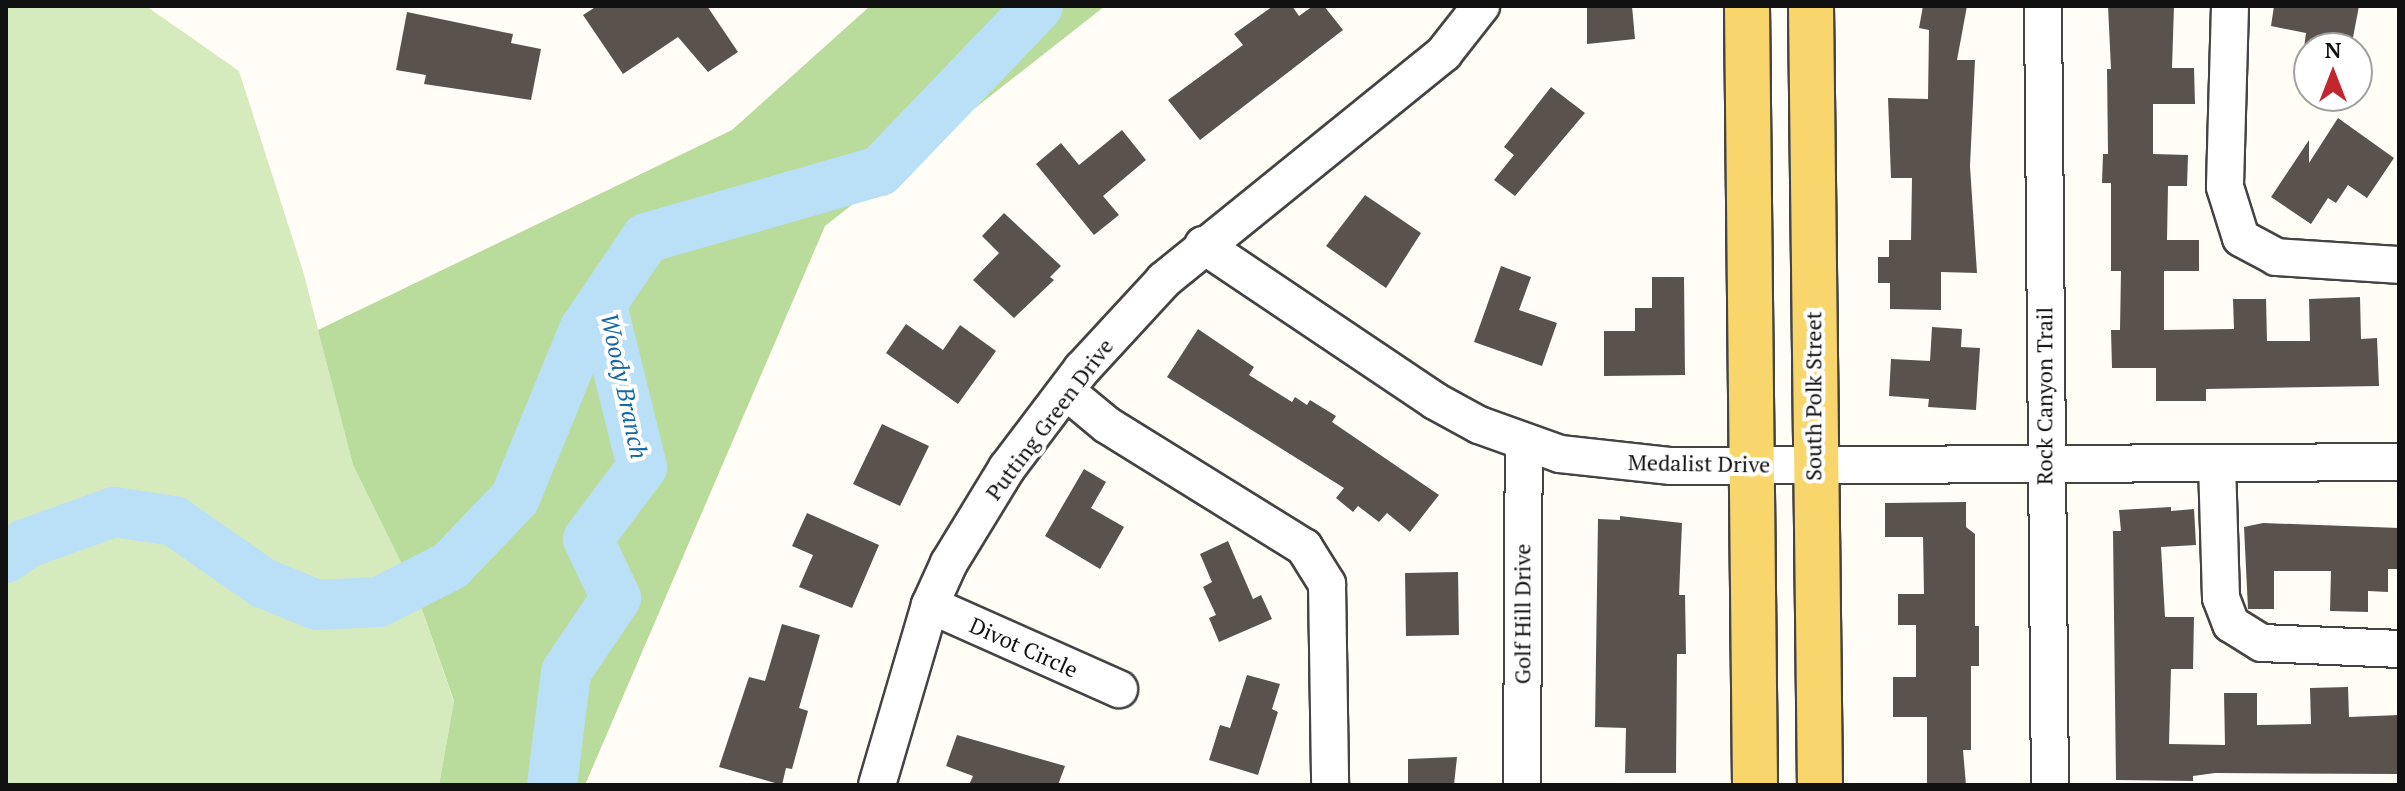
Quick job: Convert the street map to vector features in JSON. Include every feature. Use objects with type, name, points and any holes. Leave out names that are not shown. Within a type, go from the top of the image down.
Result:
[{"type":"main road","points":[[1747,6],[1755,785]]},
{"type":"main road","name":"South Polk Street","points":[[1811,6],[1813,464],[1820,785]]},
{"type":"street","name":"Putting Green Drive","points":[[877,785],[930,605],[978,514],[1066,391],[1164,280],[1203,245],[1444,53],[1481,6]]},
{"type":"street","name":"Rock Canyon Trail","points":[[2043,6],[2044,464],[2050,785]]},
{"type":"street","points":[[2230,6],[2225,187],[2241,238],[2276,257],[2399,265]]},
{"type":"street","name":"Medalist Drive","points":[[1203,245],[1435,401],[1524,442],[1613,462],[2399,462]]},
{"type":"street","points":[[1066,391],[1107,425],[1304,547],[1327,584],[1330,785]]},
{"type":"street","name":"Golf Hill Drive","points":[[1522,785],[1524,442]]},
{"type":"street","points":[[2217,463],[2221,598],[2231,624],[2262,643],[2399,649]]},
{"type":"street","name":"Divot Circle","points":[[930,605],[1119,689]]},
{"type":"green space","points":[[6,6],[146,6],[239,71],[303,271],[353,465],[417,595],[454,702],[439,785],[6,785]]},
{"type":"green space","points":[[870,6],[1105,6],[825,226],[585,785],[439,785],[454,701],[417,595],[353,465],[318,330],[732,130]]},
{"type":"building","points":[[597,6],[707,6],[738,52],[708,72],[678,37],[623,74],[583,15]]},
{"type":"building","points":[[1273,6],[1292,6],[1299,16],[1313,6],[1324,6],[1343,30],[1200,140],[1168,100],[1243,45],[1234,34]]},
{"type":"building","points":[[1587,6],[1632,6],[1635,39],[1587,44]]},
{"type":"building","points":[[1923,6],[1967,6],[1957,60],[1975,60],[1970,166],[1977,273],[1941,272],[1941,310],[1890,309],[1890,283],[1878,283],[1878,257],[1889,257],[1889,240],[1911,240],[1912,178],[1891,178],[1888,98],[1928,99],[1929,30],[1919,28]]},
{"type":"building","points":[[2108,6],[2174,6],[2172,68],[2194,68],[2195,104],[2153,104],[2153,154],[2188,155],[2187,186],[2168,186],[2167,240],[2199,240],[2199,271],[2164,271],[2164,330],[2234,329],[2233,299],[2266,299],[2267,341],[2310,341],[2309,299],[2360,297],[2361,339],[2377,338],[2379,386],[2206,389],[2206,401],[2156,401],[2156,368],[2112,368],[2111,330],[2120,330],[2121,271],[2111,271],[2111,183],[2102,183],[2103,154],[2108,154],[2107,69],[2111,69]]},
{"type":"building","points":[[2274,6],[2359,6],[2354,32],[2301,32],[2271,26]]},
{"type":"building","points":[[407,12],[513,34],[511,43],[541,49],[531,100],[424,84],[426,75],[396,70]]},
{"type":"building","points":[[1551,87],[1585,113],[1515,196],[1494,180],[1514,155],[1504,147]]},
{"type":"building","points":[[2338,118],[2394,158],[2367,198],[2348,185],[2336,203],[2328,198],[2311,224],[2271,197],[2309,140],[2309,163]]},
{"type":"building","points":[[1122,130],[1146,160],[1103,196],[1119,215],[1094,235],[1036,164],[1061,143],[1079,165]]},
{"type":"building","points":[[1365,195],[1421,233],[1386,288],[1326,246]]},
{"type":"building","points":[[1004,213],[1061,266],[1050,277],[1054,280],[1014,318],[973,280],[999,253],[982,236]]},
{"type":"building","points":[[1501,266],[1531,277],[1519,310],[1557,323],[1542,366],[1474,342]]},
{"type":"building","points":[[1652,277],[1684,277],[1685,375],[1604,376],[1604,331],[1635,331],[1635,308],[1652,308]]},
{"type":"building","points":[[906,324],[943,350],[960,325],[996,351],[958,404],[886,353]]},
{"type":"building","points":[[1932,327],[1962,329],[1961,347],[1980,348],[1976,410],[1928,407],[1929,399],[1889,396],[1891,359],[1930,361]]},
{"type":"building","points":[[1198,329],[1254,367],[1249,375],[1292,402],[1295,397],[1307,405],[1310,400],[1336,416],[1332,422],[1439,495],[1410,532],[1387,513],[1379,522],[1358,506],[1353,512],[1336,498],[1344,488],[1167,377]]},
{"type":"building","points":[[882,424],[929,446],[900,506],[853,484]]},
{"type":"building","points":[[1084,469],[1106,482],[1091,508],[1124,527],[1100,569],[1045,536]]},
{"type":"building","points":[[1966,502],[1966,527],[1975,534],[1975,626],[1979,626],[1979,666],[1971,666],[1971,750],[1963,750],[1966,785],[1927,785],[1927,717],[1893,717],[1893,677],[1916,677],[1916,625],[1898,625],[1898,594],[1924,594],[1923,537],[1885,537],[1885,503]]},
{"type":"building","points":[[2171,507],[2171,511],[2194,509],[2196,545],[2161,547],[2165,617],[2194,617],[2193,669],[2171,669],[2169,744],[2225,745],[2224,693],[2257,693],[2257,725],[2311,724],[2310,688],[2348,687],[2349,717],[2399,715],[2399,774],[2215,773],[2193,776],[2193,781],[2116,780],[2113,531],[2121,531],[2119,510]]},
{"type":"building","points":[[807,513],[879,545],[852,608],[799,587],[813,555],[792,546]]},
{"type":"building","points":[[1620,516],[1682,523],[1679,595],[1685,595],[1686,654],[1677,654],[1676,773],[1625,773],[1626,728],[1595,727],[1598,519],[1620,520]]},
{"type":"building","points":[[2263,523],[2399,528],[2399,569],[2388,569],[2388,592],[2368,591],[2368,612],[2330,611],[2331,571],[2274,571],[2274,609],[2248,609],[2244,527]]},
{"type":"building","points":[[1228,541],[1253,599],[1261,595],[1272,619],[1219,642],[1209,618],[1216,615],[1203,587],[1212,582],[1200,554]]},
{"type":"building","points":[[1458,572],[1459,635],[1406,636],[1405,573]]},
{"type":"building","points":[[782,624],[820,635],[799,708],[808,711],[792,769],[786,768],[782,785],[719,767],[749,677],[765,681]]},
{"type":"building","points":[[1247,675],[1280,684],[1272,709],[1278,712],[1258,775],[1209,760],[1220,725],[1230,728]]},
{"type":"building","points":[[957,735],[1065,766],[1058,785],[969,785],[973,776],[946,766]]},
{"type":"building","points":[[1457,757],[1454,785],[1408,785],[1408,759]]},
{"type":"waterway","points":[[6,558],[25,544],[114,512],[174,521],[263,583],[317,605],[379,602],[450,566],[515,498],[584,330],[646,238],[880,171],[1038,6]]},
{"type":"waterway","name":"Woody Branch","points":[[552,785],[566,672],[616,598],[588,539],[642,467],[603,309]]}]
